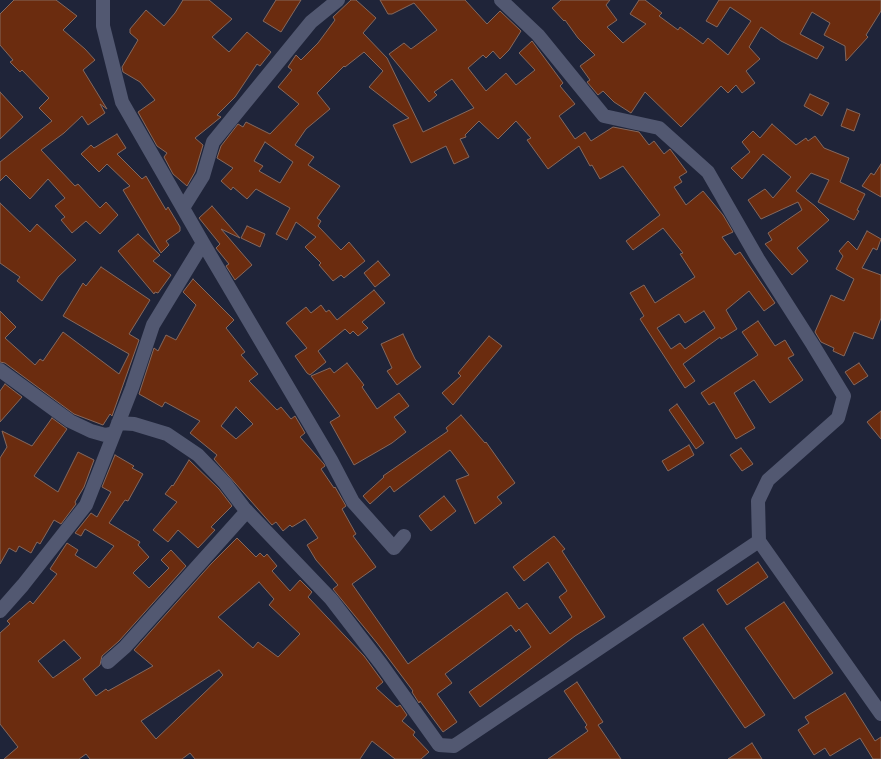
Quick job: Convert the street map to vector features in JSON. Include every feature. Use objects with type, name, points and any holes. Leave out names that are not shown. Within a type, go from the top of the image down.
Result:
[{"type":"street","points":[[103,0],[103,26],[122,102],[331,460],[353,502],[394,548],[404,536]]},
{"type":"street","points":[[183,208],[203,176],[213,142],[311,22],[338,0]]},
{"type":"street","points":[[501,0],[538,35],[604,116],[659,128],[708,172],[758,259],[814,345],[844,396],[838,418],[768,480],[758,501],[757,522],[759,541],[881,714]]},
{"type":"street","points":[[0,611],[23,585],[86,505],[116,428],[153,325],[203,243]]},
{"type":"street","points":[[0,370],[70,421],[91,431],[105,435],[116,428],[134,424],[167,434],[198,455],[225,483],[247,511],[331,599],[381,664],[439,745],[454,746],[759,541]]},
{"type":"street","points":[[108,662],[125,647],[247,511]]},
{"type":"building","points":[[14,0],[56,0],[77,16],[63,30],[95,60],[83,70],[107,109],[100,104],[105,113],[88,125],[82,116],[64,133],[41,150],[75,186],[78,184],[100,208],[106,202],[118,215],[100,234],[86,221],[72,233],[61,220],[65,217],[55,206],[65,198],[48,179],[30,199],[6,175],[0,181],[0,162],[52,121],[39,108],[49,98],[22,70],[20,72],[10,62],[13,60],[0,45],[0,14]]},
{"type":"building","points":[[183,0],[209,0],[232,19],[212,37],[229,52],[247,32],[271,52],[260,66],[257,64],[235,97],[217,115],[221,117],[195,138],[203,145],[195,172],[187,186],[173,174],[164,157],[167,153],[157,146],[138,112],[155,100],[140,82],[123,72],[122,67],[138,40],[130,33],[130,29],[146,10],[164,26],[175,13]]},
{"type":"building","points":[[276,0],[301,0],[281,32],[263,21]]},
{"type":"building","points":[[351,0],[356,0],[376,18],[363,33],[387,58],[423,132],[474,108],[452,79],[434,92],[437,95],[429,102],[389,54],[404,43],[411,49],[437,30],[414,3],[392,14],[388,14],[380,0],[465,0],[487,24],[500,11],[521,31],[509,50],[500,59],[493,51],[486,58],[483,55],[468,68],[486,91],[506,73],[516,85],[535,70],[519,53],[532,41],[563,83],[560,86],[575,104],[559,116],[575,139],[585,132],[591,141],[613,127],[639,132],[649,145],[654,141],[664,154],[670,149],[687,172],[679,177],[682,182],[674,187],[686,205],[703,191],[723,215],[733,232],[722,237],[735,255],[740,252],[775,303],[764,311],[749,291],[726,310],[737,329],[721,339],[720,337],[683,364],[695,381],[685,388],[640,319],[644,316],[630,293],[644,285],[655,303],[695,277],[680,254],[683,253],[663,228],[633,250],[626,241],[660,215],[623,166],[600,179],[592,165],[590,166],[579,146],[548,169],[527,140],[531,138],[516,121],[498,139],[479,121],[465,135],[466,137],[460,139],[469,157],[454,164],[446,146],[411,163],[393,125],[409,118],[369,87],[383,71],[364,52],[345,67],[344,66],[317,93],[330,109],[306,129],[295,145],[314,157],[308,165],[340,186],[317,218],[321,221],[318,226],[341,250],[349,242],[365,261],[344,278],[341,275],[333,281],[319,265],[321,263],[305,247],[316,237],[296,222],[287,240],[276,234],[290,208],[256,189],[247,199],[233,187],[231,190],[221,181],[233,168],[217,158],[221,146],[238,124],[243,127],[246,122],[270,134],[299,104],[278,87],[292,70],[288,67],[296,55],[301,60],[318,43],[335,20],[333,17]],"holes":[[[265,142],[293,162],[280,183],[259,171],[263,166],[254,161]],[[704,311],[715,328],[685,349],[680,343],[671,349],[657,328],[679,314],[685,323]]]},
{"type":"building","points":[[561,0],[610,0],[606,5],[617,20],[607,27],[623,43],[646,24],[630,14],[639,0],[645,0],[662,13],[659,16],[678,30],[680,27],[703,44],[708,38],[728,55],[751,21],[730,7],[717,27],[706,21],[719,0],[881,0],[881,11],[866,35],[868,37],[846,61],[845,46],[824,35],[830,23],[812,12],[800,34],[824,47],[817,59],[781,41],[761,27],[749,47],[760,59],[746,71],[755,83],[742,93],[736,85],[728,93],[721,86],[681,127],[645,92],[631,113],[614,102],[603,91],[598,95],[587,82],[590,80],[580,66],[595,55],[578,38],[565,20],[564,21],[552,8]]},
{"type":"building","points":[[0,92],[23,117],[0,139]]},
{"type":"building","points":[[810,94],[829,103],[822,116],[804,106]]},
{"type":"building","points":[[847,109],[860,114],[854,131],[841,126]]},
{"type":"building","points":[[772,124],[796,145],[806,138],[808,141],[815,136],[824,148],[849,158],[840,182],[865,194],[854,220],[818,202],[829,180],[811,173],[796,191],[815,206],[829,220],[797,248],[808,261],[792,275],[765,244],[772,240],[768,233],[802,210],[798,202],[761,219],[748,200],[765,189],[773,198],[791,177],[763,154],[742,179],[731,168],[750,152],[742,142],[753,131],[760,138]]},
{"type":"building","points":[[117,134],[126,148],[117,154],[142,179],[146,176],[166,210],[168,207],[180,227],[180,231],[166,241],[169,245],[161,253],[123,190],[130,186],[107,164],[99,172],[81,154],[91,145],[94,148]]},
{"type":"building","points":[[881,164],[881,197],[862,186],[871,173],[874,175]]},
{"type":"building","points":[[0,203],[30,232],[37,224],[76,260],[58,277],[42,301],[17,281],[20,277],[0,263]]},
{"type":"building","points":[[212,206],[240,238],[221,229],[252,265],[235,280],[226,266],[229,264],[216,248],[220,244],[199,218]]},
{"type":"building","points":[[247,226],[265,234],[260,247],[241,238]]},
{"type":"building","points":[[867,231],[881,239],[877,250],[873,248],[862,268],[881,275],[881,318],[873,339],[854,332],[844,356],[833,351],[834,348],[821,342],[815,332],[831,295],[844,301],[854,279],[836,269],[843,256],[839,251],[848,241],[857,250]]},
{"type":"building","points":[[138,234],[160,255],[153,261],[171,275],[158,293],[155,292],[154,294],[118,251]]},
{"type":"building","points":[[378,261],[390,275],[375,287],[364,273]]},
{"type":"building","points":[[101,267],[150,300],[129,334],[139,340],[112,416],[110,414],[103,425],[74,414],[5,363],[0,362],[0,311],[16,327],[5,338],[35,365],[40,359],[43,361],[63,332],[119,374],[129,354],[63,316],[83,283],[86,286]]},
{"type":"building","points":[[193,279],[234,320],[226,328],[245,352],[241,355],[258,374],[249,381],[277,410],[281,407],[291,419],[295,416],[305,433],[300,437],[324,464],[325,466],[321,469],[334,488],[335,487],[346,506],[342,509],[356,534],[353,536],[376,567],[352,584],[408,664],[507,592],[519,609],[527,603],[550,634],[572,617],[559,597],[567,591],[548,562],[524,581],[513,567],[554,536],[565,549],[562,551],[605,617],[575,636],[480,707],[469,692],[531,647],[519,629],[516,632],[511,625],[445,674],[452,683],[437,694],[457,722],[443,732],[420,701],[419,703],[412,692],[413,691],[377,643],[333,589],[338,585],[316,560],[307,545],[318,538],[305,519],[292,527],[290,525],[283,531],[276,522],[272,525],[214,459],[217,455],[190,433],[200,421],[165,402],[162,407],[139,394],[154,348],[158,351],[166,335],[176,340],[196,305],[183,292]],"holes":[[[236,407],[253,424],[236,439],[221,426]]]},
{"type":"building","points":[[374,290],[385,303],[362,322],[368,328],[358,336],[353,331],[350,334],[345,329],[318,351],[326,362],[310,375],[307,373],[295,356],[307,348],[286,323],[306,307],[311,313],[321,305],[326,312],[329,310],[337,320]]},
{"type":"building","points":[[758,321],[775,346],[785,340],[794,355],[788,358],[803,380],[770,403],[754,380],[734,393],[755,428],[736,439],[714,402],[709,405],[701,393],[758,355],[742,332]]},
{"type":"building","points":[[403,334],[415,359],[421,367],[397,385],[387,371],[392,368],[381,344]]},
{"type":"building","points":[[489,336],[502,346],[453,405],[442,393],[461,376],[458,373]]},
{"type":"building","points":[[347,363],[364,385],[362,387],[377,409],[399,393],[409,406],[394,417],[406,432],[392,443],[354,465],[330,422],[340,416],[311,376],[330,368],[334,373]]},
{"type":"building","points":[[859,363],[868,376],[854,385],[845,372]]},
{"type":"building","points":[[5,384],[22,397],[0,422],[0,391]]},
{"type":"building","points":[[677,404],[704,443],[696,449],[669,410]]},
{"type":"building","points":[[881,411],[881,439],[867,422]]},
{"type":"building","points":[[461,415],[485,443],[486,442],[515,483],[497,497],[502,503],[475,524],[456,480],[469,475],[450,450],[394,492],[390,486],[370,504],[363,496],[384,477],[383,476],[448,431],[446,428]]},
{"type":"building","points":[[52,418],[67,429],[34,476],[58,492],[78,452],[94,460],[84,487],[75,502],[76,504],[61,524],[54,520],[40,544],[37,542],[31,553],[19,546],[16,552],[9,548],[0,564],[0,458],[7,447],[2,431],[32,446]]},
{"type":"building","points":[[689,445],[694,455],[668,471],[662,461]]},
{"type":"building","points":[[741,448],[753,464],[742,471],[730,455]]},
{"type":"building","points":[[115,455],[134,466],[132,468],[143,474],[128,501],[125,500],[109,523],[140,542],[138,545],[149,557],[133,573],[149,588],[169,568],[161,560],[171,550],[186,566],[119,641],[102,656],[100,665],[83,679],[96,696],[106,689],[108,691],[153,666],[134,650],[211,564],[237,538],[256,557],[260,553],[264,557],[267,554],[277,566],[272,571],[290,591],[300,580],[312,592],[308,597],[364,656],[383,682],[376,688],[397,707],[400,705],[407,715],[402,721],[415,732],[413,735],[429,752],[421,759],[395,759],[372,741],[360,759],[195,759],[190,753],[182,759],[90,759],[86,754],[79,759],[4,759],[18,747],[0,724],[0,633],[10,624],[7,621],[30,601],[33,604],[57,574],[50,569],[67,543],[78,550],[75,555],[96,568],[114,546],[85,529],[81,536],[75,533],[91,513],[97,517],[111,492],[102,487]],"holes":[[[259,582],[274,599],[269,605],[300,634],[278,657],[258,642],[253,648],[218,617]],[[64,640],[81,658],[53,678],[38,661]],[[219,670],[223,675],[156,739],[141,721]]]},
{"type":"building","points":[[189,460],[219,489],[232,506],[211,527],[215,530],[198,548],[178,530],[168,542],[153,530],[177,502],[165,494],[172,485],[173,486]]},
{"type":"building","points":[[444,496],[456,511],[431,531],[419,516]]},
{"type":"building","points":[[758,562],[768,577],[727,605],[717,590]]},
{"type":"building","points":[[784,602],[833,673],[794,699],[745,628]]},
{"type":"building","points":[[703,624],[765,715],[745,728],[683,638]]},
{"type":"building","points":[[577,682],[603,722],[598,725],[621,759],[548,759],[588,731],[585,727],[587,725],[564,691]]},
{"type":"building","points":[[845,693],[875,741],[881,737],[881,759],[873,759],[860,738],[830,756],[825,748],[814,755],[798,730],[809,723],[805,717]]},
{"type":"building","points":[[752,743],[762,759],[728,759]]}]
